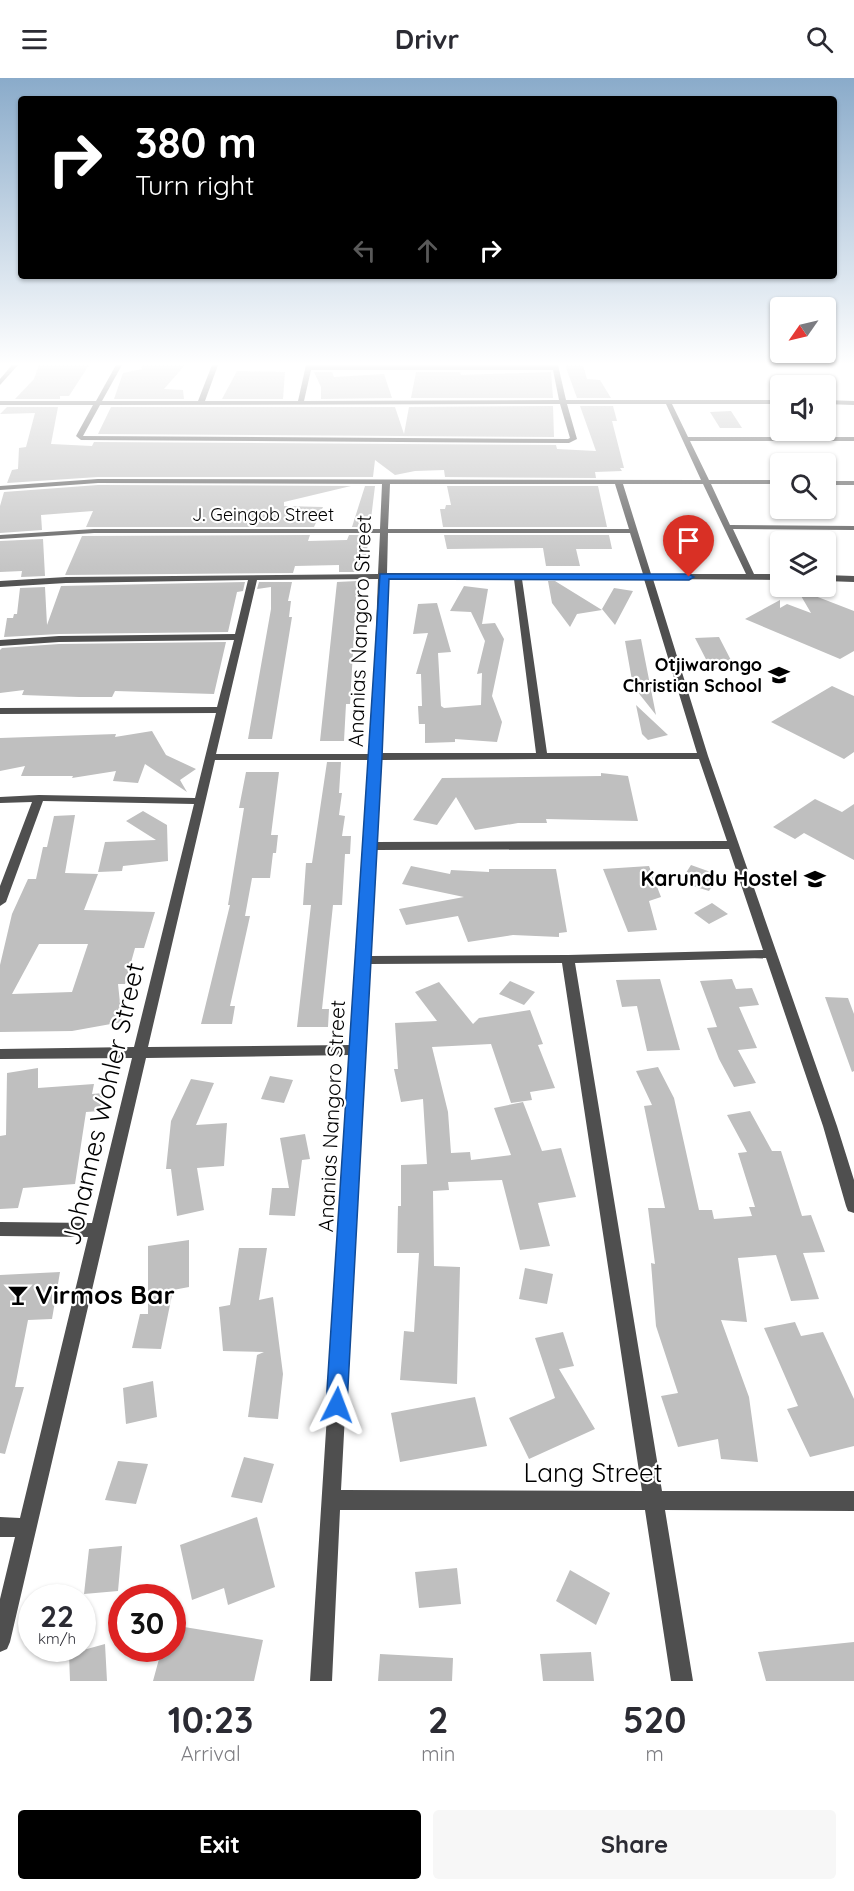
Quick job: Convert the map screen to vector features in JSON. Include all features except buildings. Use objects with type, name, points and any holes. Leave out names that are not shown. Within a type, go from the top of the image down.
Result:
[{"type":"street","points":[[375,440],[574,440]]},
{"type":"street","points":[[686,440],[751,576]]},
{"type":"street","points":[[0,488],[98,481],[770,482]]},
{"type":"street","name":"Ananias Nangoro Street","points":[[321,1681],[376,757],[386,481]]},
{"type":"street","points":[[618,481],[703,756],[830,1126],[854,1206]]},
{"type":"street","points":[[836,483],[854,483]]},
{"type":"street","points":[[728,527],[854,528]]},
{"type":"street","name":"J. Geingob Street","points":[[0,537],[94,531],[634,531]]},
{"type":"street","points":[[0,584],[66,580],[384,576],[770,577]]},
{"type":"street","name":"Johannes Wohler Street","points":[[0,1642],[209,757],[254,578]]},
{"type":"street","points":[[518,578],[542,757]]},
{"type":"street","points":[[836,578],[854,579]]},
{"type":"street","points":[[0,643],[59,639],[240,637]]},
{"type":"street","points":[[0,711],[221,710]]},
{"type":"street","points":[[209,757],[703,756]]},
{"type":"street","points":[[0,902],[39,798]]},
{"type":"street","points":[[0,800],[39,798],[199,801]]},
{"type":"street","points":[[371,846],[735,845]]},
{"type":"street","points":[[363,960],[568,959],[771,954]]},
{"type":"street","points":[[568,959],[656,1500],[682,1681]]},
{"type":"street","points":[[0,1054],[357,1050]]},
{"type":"street","points":[[0,1229],[99,1230]]},
{"type":"street","name":"Lang Street","points":[[331,1500],[854,1501]]},
{"type":"street","points":[[0,1527],[26,1528]]},
{"type":"place","name":"Otjiwarongo Christian School","points":[[779,675]]},
{"type":"place","name":"Karundu Hostel","points":[[815,879]]},
{"type":"place","name":"Virmos Bar","points":[[18,1295]]},
{"type":"route","points":[[337,1405],[371,846],[384,576],[689,577]]}]
